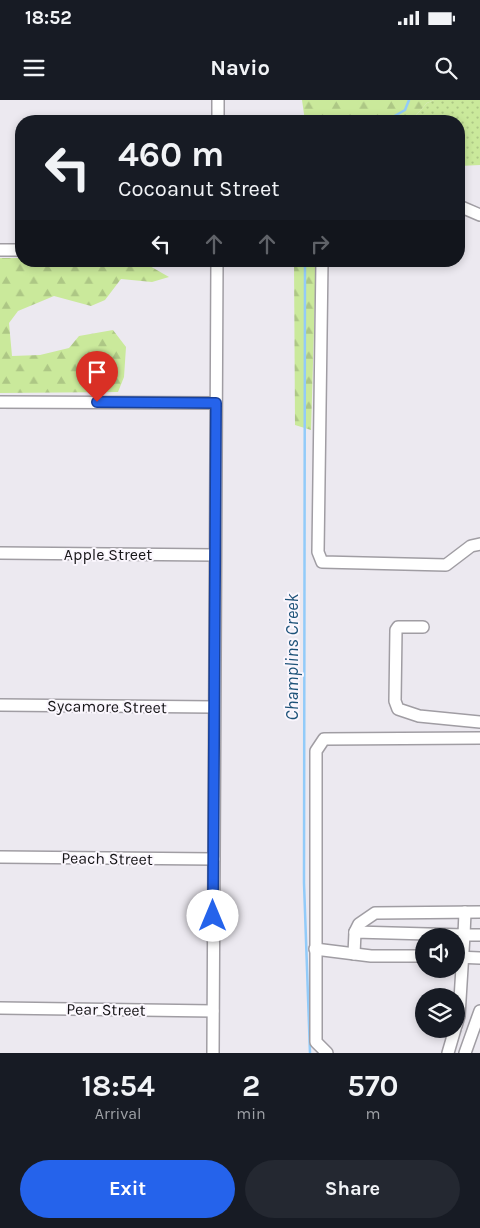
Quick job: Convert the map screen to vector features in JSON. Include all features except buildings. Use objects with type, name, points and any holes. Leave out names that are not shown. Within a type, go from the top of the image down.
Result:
[{"type":"street","points":[[218,100],[218,115]]},
{"type":"street","points":[[465,209],[480,215]]},
{"type":"street","points":[[0,250],[15,250]]},
{"type":"street","points":[[213,1053],[217,267]]},
{"type":"street","points":[[322,267],[318,552],[322,562],[446,565],[471,546],[480,544]]},
{"type":"street","points":[[0,402],[216,403]]},
{"type":"street","name":"Apple Street","points":[[0,553],[215,555]]},
{"type":"street","points":[[423,627],[398,627],[396,630],[395,701],[398,709],[407,714],[419,716],[480,722]]},
{"type":"street","name":"Sycamore Street","points":[[0,705],[214,707]]},
{"type":"street","points":[[327,1053],[316,1042],[316,750],[324,739],[480,738]]},
{"type":"street","name":"Peach Street","points":[[0,857],[214,859]]},
{"type":"street","points":[[464,928],[465,912]]},
{"type":"street","points":[[354,954],[355,932],[359,924],[374,913],[480,912]]},
{"type":"street","points":[[355,932],[415,934]]},
{"type":"street","points":[[465,935],[480,935]]},
{"type":"street","points":[[315,949],[354,954],[415,956]]},
{"type":"street","points":[[465,957],[480,958]]},
{"type":"street","name":"Pear Street","points":[[0,1008],[213,1011]]},
{"type":"street","points":[[465,1053],[480,1012]]},
{"type":"street","points":[[448,1053],[453,1038]]},
{"type":"green space","points":[[302,100],[434,100],[427,103],[416,115],[304,115]]},
{"type":"green space","points":[[434,100],[480,100],[480,165],[465,166],[465,115],[416,115],[427,103]]},
{"type":"green space","points":[[0,258],[15,258],[15,267],[152,267],[169,277],[152,282],[121,279],[105,300],[91,306],[54,296],[18,311],[9,323],[12,356],[40,355],[69,348],[79,336],[113,330],[126,347],[124,377],[118,392],[0,393]]},
{"type":"green space","points":[[294,267],[316,267],[311,430],[295,425]]},
{"type":"waterway","name":"Champlins Creek","points":[[396,115],[405,110],[409,100]]},
{"type":"waterway","name":"Champlins Creek","points":[[305,267],[304,883],[310,1053]]},
{"type":"route","points":[[97,402],[216,403],[213,916]]}]
